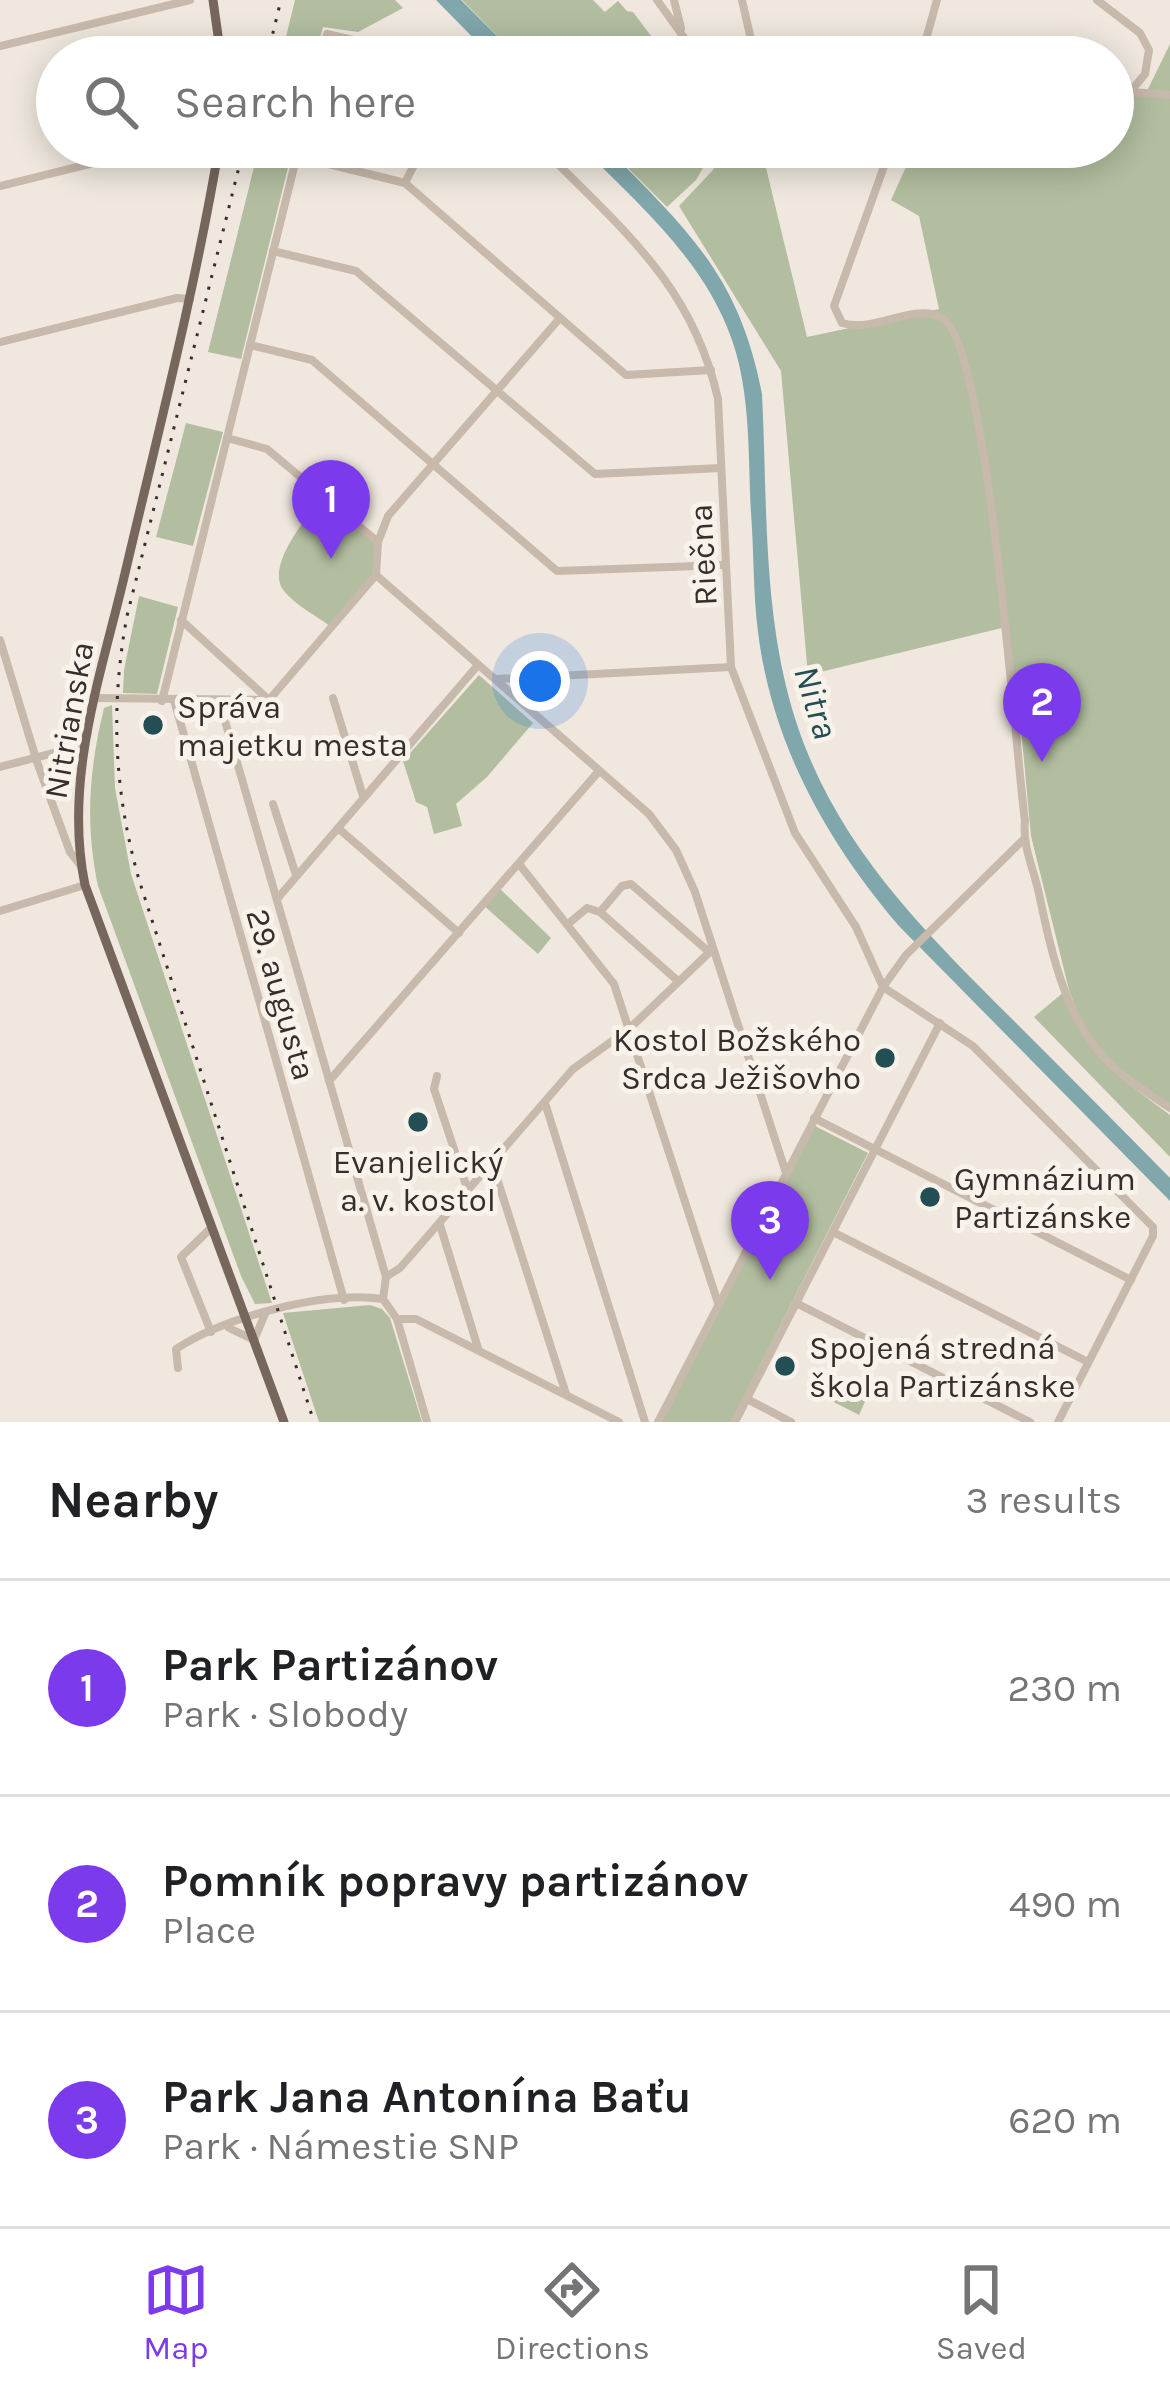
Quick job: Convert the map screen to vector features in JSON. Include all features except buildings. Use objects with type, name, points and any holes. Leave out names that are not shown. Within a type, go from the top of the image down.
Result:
[{"type":"main road","points":[[213,0],[218,36]]},
{"type":"main road","name":"Nitrianska","points":[[215,168],[190,299],[84,746],[78,781],[81,866],[284,1422]]},
{"type":"street","points":[[41,36],[190,0]]},
{"type":"street","points":[[657,0],[682,36]]},
{"type":"street","points":[[674,0],[683,36]]},
{"type":"street","points":[[742,0],[750,36]]},
{"type":"street","points":[[927,36],[937,0]]},
{"type":"street","points":[[1097,0],[1146,40],[1149,60],[1134,87]]},
{"type":"street","points":[[0,46],[36,37]]},
{"type":"street","points":[[1134,92],[1170,94]]},
{"type":"street","points":[[0,186],[73,168]]},
{"type":"street","points":[[161,700],[294,168]]},
{"type":"street","points":[[351,168],[404,184],[626,375],[711,370]]},
{"type":"street","points":[[404,184],[412,168]]},
{"type":"street","name":"Riečna","points":[[561,168],[661,271],[690,316],[718,399],[731,667],[788,817],[856,927],[883,987]]},
{"type":"street","points":[[883,168],[834,306],[842,323],[860,328],[922,313],[942,317],[956,330],[982,432],[1025,821],[1023,840],[1050,946],[1081,1028],[1114,1069],[1170,1108]]},
{"type":"street","points":[[273,251],[356,271],[595,474],[722,468]]},
{"type":"street","points":[[0,342],[177,298],[190,299]]},
{"type":"street","points":[[94,698],[269,700],[376,575],[378,542],[388,516],[560,318]]},
{"type":"street","points":[[250,345],[312,360],[557,571],[726,565]]},
{"type":"street","points":[[226,438],[268,449],[378,542]]},
{"type":"street","points":[[376,575],[649,814],[676,850],[786,1173]]},
{"type":"street","points":[[181,620],[269,700]]},
{"type":"street","points":[[0,640],[35,757],[70,853],[81,866]]},
{"type":"street","points":[[277,899],[478,665]]},
{"type":"street","points":[[494,679],[731,667]]},
{"type":"street","points":[[333,698],[364,798]]},
{"type":"street","name":"29. augusta","points":[[174,700],[344,1300]]},
{"type":"street","points":[[219,700],[386,1277],[383,1299],[397,1319],[428,1422]]},
{"type":"street","points":[[0,767],[84,746]]},
{"type":"street","points":[[329,1081],[599,771]]},
{"type":"street","points":[[273,804],[297,877]]},
{"type":"street","points":[[338,828],[459,933]]},
{"type":"street","points":[[658,1422],[883,987],[906,956],[1023,840]]},
{"type":"street","points":[[520,863],[614,984],[719,1304]]},
{"type":"street","points":[[600,912],[628,883],[710,950]]},
{"type":"street","points":[[0,911],[85,885]]},
{"type":"street","points":[[568,925],[587,908],[600,912],[678,981]]},
{"type":"street","points":[[386,1277],[440,1224],[573,1070],[628,1029],[710,950]]},
{"type":"street","points":[[883,987],[973,1046],[1153,1226],[1153,1236],[1058,1422]]},
{"type":"street","points":[[735,1422],[940,1022]]},
{"type":"street","points":[[436,1076],[434,1089],[468,1191]]},
{"type":"street","points":[[544,1101],[645,1422]]},
{"type":"street","points":[[814,1118],[1131,1280]]},
{"type":"street","points":[[492,1163],[566,1395]]},
{"type":"street","points":[[440,1224],[478,1349]]},
{"type":"street","points":[[211,1228],[181,1257],[211,1332]]},
{"type":"street","points":[[833,1232],[1088,1363]]},
{"type":"street","points":[[178,1368],[176,1348],[245,1319],[344,1300],[383,1299]]},
{"type":"street","points":[[796,1303],[1030,1422]]},
{"type":"street","points":[[240,1304],[266,1312]]},
{"type":"street","points":[[226,1327],[254,1340],[266,1312]]},
{"type":"street","points":[[397,1319],[416,1319],[619,1422]]},
{"type":"street","points":[[746,1399],[791,1422]]},
{"type":"green space","points":[[295,0],[395,0],[403,8],[358,32],[323,27],[321,36],[286,36]]},
{"type":"green space","points":[[462,0],[593,0],[605,12],[618,1],[651,36],[497,36]]},
{"type":"green space","points":[[1170,44],[1170,1104],[1109,1058],[1083,1027],[1069,990],[1031,836],[1006,627],[808,675],[781,371],[679,206],[714,168],[766,168],[807,337],[939,309],[919,216],[891,200],[905,168],[1134,168],[1134,93],[1147,91]]},
{"type":"green space","points":[[254,168],[288,168],[241,359],[208,352]]},
{"type":"green space","points":[[628,168],[703,168],[667,207]]},
{"type":"green space","points":[[186,423],[223,432],[193,546],[156,537]]},
{"type":"green space","points":[[323,497],[378,542],[376,575],[331,627],[294,601],[279,581],[290,542]]},
{"type":"green space","points":[[139,596],[178,607],[157,694],[123,693]]},
{"type":"green space","points":[[479,675],[533,723],[487,777],[456,804],[462,826],[434,834],[427,807],[416,802],[403,761]]},
{"type":"green space","points":[[112,705],[115,788],[131,874],[272,1303],[255,1304],[241,1276],[98,886],[91,841],[92,775],[104,708]]},
{"type":"green space","points":[[496,885],[551,938],[538,954],[481,903]]},
{"type":"green space","points":[[1065,991],[1093,1049],[1170,1115],[1170,1157],[1034,1017]]},
{"type":"green space","points":[[815,1126],[868,1153],[731,1422],[662,1422]]},
{"type":"green space","points":[[370,1305],[390,1318],[422,1422],[319,1422],[283,1313]]},
{"type":"green space","points":[[831,1374],[869,1393],[859,1415],[820,1395]]},
{"type":"water","points":[[436,0],[461,0],[497,36],[471,36]]},
{"type":"water","points":[[603,168],[626,168],[685,230],[724,285],[752,352],[762,394],[770,577],[779,650],[802,738],[822,785],[847,829],[907,910],[1170,1178],[1170,1201],[898,925],[848,859],[806,789],[776,713],[758,632],[746,404],[738,361],[705,284],[648,213]]},
{"type":"railway","points":[[272,36],[281,0]]},
{"type":"railway","points":[[239,168],[127,616],[118,684],[117,750],[140,883],[314,1422]]},
{"type":"place","name":"Park Partizánov","points":[[331,559]]},
{"type":"place","name":"Správa majetku mesta","points":[[153,725]]},
{"type":"place","name":"Pomník popravy partizánov","points":[[1042,762]]},
{"type":"place","name":"Kostol Božského Srdca Ježišovho","points":[[885,1058]]},
{"type":"place","name":"Evanjelický a. v. kostol","points":[[418,1122]]},
{"type":"place","name":"Gymnázium Partizánske","points":[[930,1197]]},
{"type":"place","name":"Park Jana Antonína Baťu","points":[[770,1280]]},
{"type":"place","name":"Spojená stredná škola Partizánske","points":[[785,1366]]},
{"type":"water label","name":"Nitra","points":[[817,702]]}]
